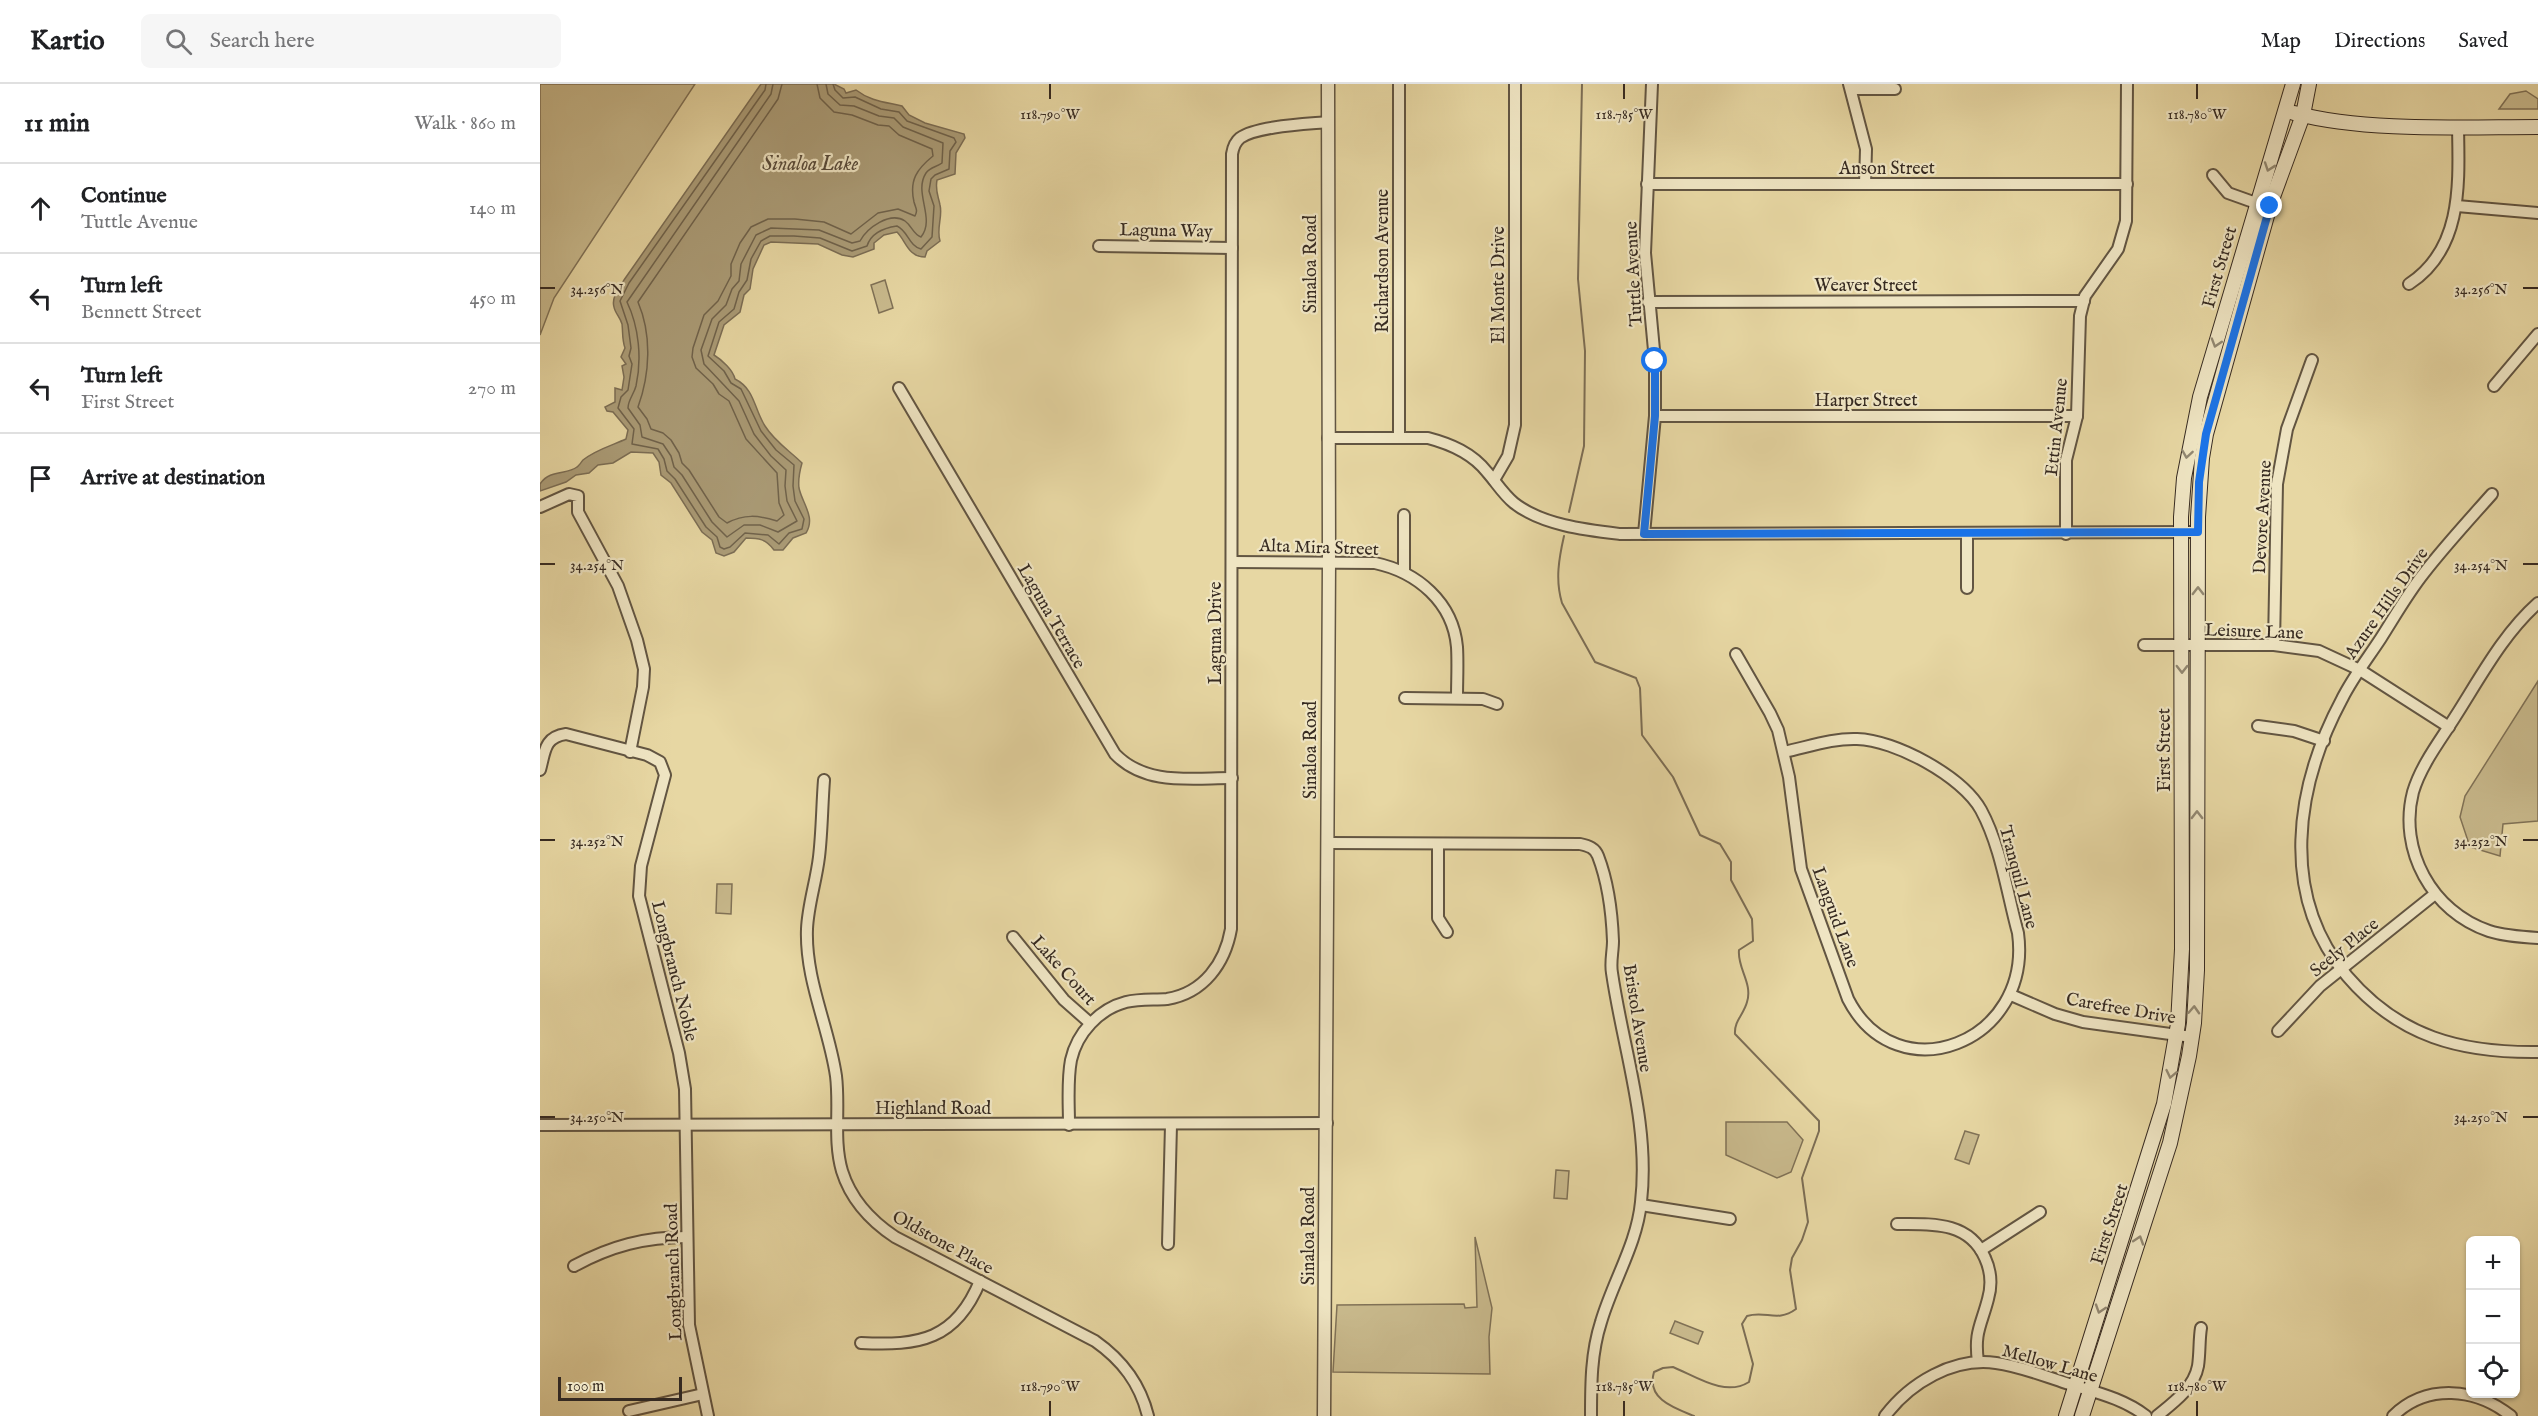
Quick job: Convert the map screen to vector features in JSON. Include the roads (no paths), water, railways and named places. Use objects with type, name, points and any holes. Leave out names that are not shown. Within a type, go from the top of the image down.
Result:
[{"type":"main road","name":"First Street","points":[[2066,1416],[2164,1104],[2177,1036],[2182,949],[2181,532],[2184,478],[2191,431],[2256,203],[2294,84]]},
{"type":"main road","name":"First Street","points":[[2082,1416],[2170,1143],[2192,1038],[2197,970],[2199,482],[2206,434],[2270,206],[2302,115],[2309,84]]},
{"type":"main road","points":[[2286,111],[2356,122],[2458,127],[2538,127]]},
{"type":"street","name":"Sinaloa Road","points":[[1324,1416],[1329,562],[1328,84]]},
{"type":"street","name":"Richardson Avenue","points":[[1398,84],[1399,438]]},
{"type":"street","name":"El Monte Drive","points":[[1494,480],[1508,456],[1515,425],[1515,84]]},
{"type":"street","name":"Tuttle Avenue","points":[[1644,534],[1655,416],[1655,361],[1645,253],[1652,84]]},
{"type":"street","name":"Ettin Avenue","points":[[2066,534],[2066,460],[2077,416],[2078,331],[2084,301],[2095,281],[2110,262],[2123,236],[2126,221],[2127,84]]},
{"type":"street","points":[[1865,184],[1866,149],[1850,87],[1895,89]]},
{"type":"street","name":"Laguna Drive","points":[[1070,1125],[1071,1059],[1078,1041],[1090,1023],[1106,1011],[1124,1003],[1167,999],[1187,993],[1206,980],[1220,963],[1227,947],[1231,929],[1232,778],[1232,154],[1236,142],[1247,134],[1273,128],[1328,122]]},
{"type":"street","points":[[2409,284],[2424,272],[2440,251],[2450,231],[2457,206],[2458,127]]},
{"type":"street","points":[[2213,175],[2228,193],[2256,203]]},
{"type":"street","name":"Anson Street","points":[[1647,184],[2127,184]]},
{"type":"street","points":[[2457,206],[2538,213]]},
{"type":"street","name":"Laguna Way","points":[[1099,246],[1232,248]]},
{"type":"street","name":"Weaver Street","points":[[1648,302],[2084,301]]},
{"type":"street","points":[[2494,386],[2538,333]]},
{"type":"street","name":"Devore Avenue","points":[[2274,645],[2277,484],[2288,429],[2312,360]]},
{"type":"street","name":"Laguna Terrace","points":[[899,388],[1115,754],[1132,768],[1153,777],[1232,778]]},
{"type":"street","name":"Harper Street","points":[[1655,416],[2077,416]]},
{"type":"street","points":[[1328,438],[1428,438],[1453,446],[1475,460],[1515,503],[1542,518],[1600,531],[1644,534],[2198,532]]},
{"type":"street","points":[[540,507],[569,494],[578,496],[578,512],[618,586],[637,640],[644,669],[643,687],[630,752]]},
{"type":"street","name":"Azure Hills Drive","points":[[2492,494],[2422,574],[2341,700],[2324,741],[2304,803],[2300,833],[2301,862],[2305,891],[2313,918],[2326,944],[2342,970],[2380,1008],[2423,1034],[2445,1042],[2484,1051],[2538,1052]]},
{"type":"street","points":[[1404,515],[1404,572]]},
{"type":"street","points":[[1967,534],[1967,588]]},
{"type":"street","name":"Alta Mira Street","points":[[1232,562],[1375,563],[1404,572],[1431,591],[1449,619],[1457,647],[1457,698]]},
{"type":"street","points":[[2538,603],[2518,623],[2501,646],[2419,776],[2409,814],[2410,836],[2415,856],[2422,874],[2435,894],[2453,911],[2487,930],[2506,935],[2538,938]]},
{"type":"street","name":"Leisure Lane","points":[[2144,645],[2274,645],[2319,651],[2360,670],[2449,727]]},
{"type":"street","name":"Languid Lane","points":[[1736,654],[1770,713],[1784,752],[1801,869],[1848,999],[1863,1023],[1878,1036],[1898,1044],[1920,1048],[1942,1047],[1965,1040],[1984,1029],[2011,995]]},
{"type":"street","points":[[1405,698],[1483,699],[1497,704]]},
{"type":"street","points":[[2258,726],[2294,731],[2324,741]]},
{"type":"street","name":"Longbranch Noble","points":[[540,770],[545,746],[549,740],[561,734],[569,734],[654,757],[663,767],[665,775],[641,866],[639,896],[683,1068],[686,1125]]},
{"type":"street","name":"Tranquil Lane","points":[[1784,752],[1840,739],[1874,741],[1892,746],[1939,769],[1967,791],[1980,808],[1990,829],[2018,933],[2020,964],[2011,995]]},
{"type":"street","name":"Oldstone Place","points":[[824,780],[819,858],[809,910],[807,945],[811,977],[836,1075],[838,1148],[842,1172],[852,1195],[867,1215],[895,1237],[1095,1341],[1112,1353],[1127,1369],[1141,1392],[1148,1416]]},
{"type":"street","name":"Bristol Avenue","points":[[1328,843],[1580,844],[1587,845],[1597,853],[1611,920],[1611,969],[1640,1121],[1643,1167],[1641,1204],[1633,1240],[1601,1320],[1593,1349],[1590,1416]]},
{"type":"street","points":[[1438,844],[1438,918],[1447,932]]},
{"type":"street","name":"Seely Place","points":[[2278,1031],[2312,993],[2435,894]]},
{"type":"street","name":"Lake Court","points":[[1014,937],[1064,999],[1090,1023]]},
{"type":"street","name":"Carefree Drive","points":[[2011,995],[2055,1014],[2083,1022],[2192,1038]]},
{"type":"street","name":"Highland Road","points":[[540,1125],[1327,1123]]},
{"type":"street","name":"Longbranch Road","points":[[686,1125],[689,1325],[708,1416]]},
{"type":"street","points":[[1168,1244],[1171,1125]]},
{"type":"street","points":[[1641,1204],[1730,1219]]},
{"type":"street","points":[[1981,1251],[2040,1212]]},
{"type":"street","points":[[1897,1224],[1949,1226],[1967,1235],[1981,1251],[1989,1267],[1991,1285],[1977,1331],[1978,1362]]},
{"type":"street","points":[[574,1266],[599,1252],[628,1242],[659,1237],[687,1237]]},
{"type":"street","points":[[861,1343],[903,1344],[937,1334],[963,1312],[980,1281]]},
{"type":"street","points":[[2157,1416],[2179,1398],[2193,1379],[2198,1367],[2201,1328]]},
{"type":"street","name":"Mellow Lane","points":[[1885,1416],[1911,1389],[1927,1379],[1943,1371],[1978,1362],[2009,1365],[2076,1386],[2127,1404],[2146,1416]]},
{"type":"street","points":[[2393,1416],[2416,1400],[2440,1393],[2454,1392],[2491,1402],[2511,1416]]},
{"type":"street","points":[[629,1411],[703,1394]]},
{"type":"water","name":"Sinaloa Lake","points":[[761,84],[834,84],[844,89],[846,93],[856,90],[872,99],[902,106],[909,115],[925,123],[964,134],[965,138],[956,153],[955,174],[937,180],[941,209],[940,241],[927,251],[925,257],[911,251],[897,232],[884,235],[874,243],[874,249],[853,257],[842,255],[818,244],[771,242],[764,245],[753,269],[750,289],[744,295],[740,312],[724,325],[714,355],[727,366],[735,379],[747,388],[769,432],[802,463],[799,488],[810,521],[806,533],[793,538],[783,550],[774,550],[762,540],[746,538],[734,552],[724,556],[716,553],[712,540],[702,532],[671,483],[661,475],[659,462],[653,453],[631,452],[613,463],[598,465],[589,473],[576,475],[566,482],[540,491],[540,484],[549,476],[573,469],[593,453],[626,439],[628,430],[613,412],[607,411],[605,407],[615,402],[615,388],[622,390],[624,377],[622,366],[626,364],[621,357],[625,348],[622,324],[613,303],[615,296]]},
{"type":"waterway","points":[[1569,512],[1584,446],[1585,351],[1578,279],[1582,84]]},
{"type":"waterway","points":[[1564,536],[1558,577],[1562,603],[1595,662],[1636,678],[1640,688],[1642,735],[1673,777],[1700,835],[1720,844],[1731,862],[1731,880],[1752,919],[1753,941],[1739,950],[1748,995],[1746,1006],[1736,1025],[1735,1034],[1819,1121],[1819,1131],[1802,1178],[1808,1222],[1802,1240],[1792,1258],[1790,1270],[1796,1309],[1777,1316],[1760,1314],[1747,1316],[1742,1324],[1753,1364],[1749,1382],[1730,1387],[1711,1384],[1673,1367],[1654,1372],[1654,1389],[1658,1396],[1670,1406],[1694,1416]]}]
